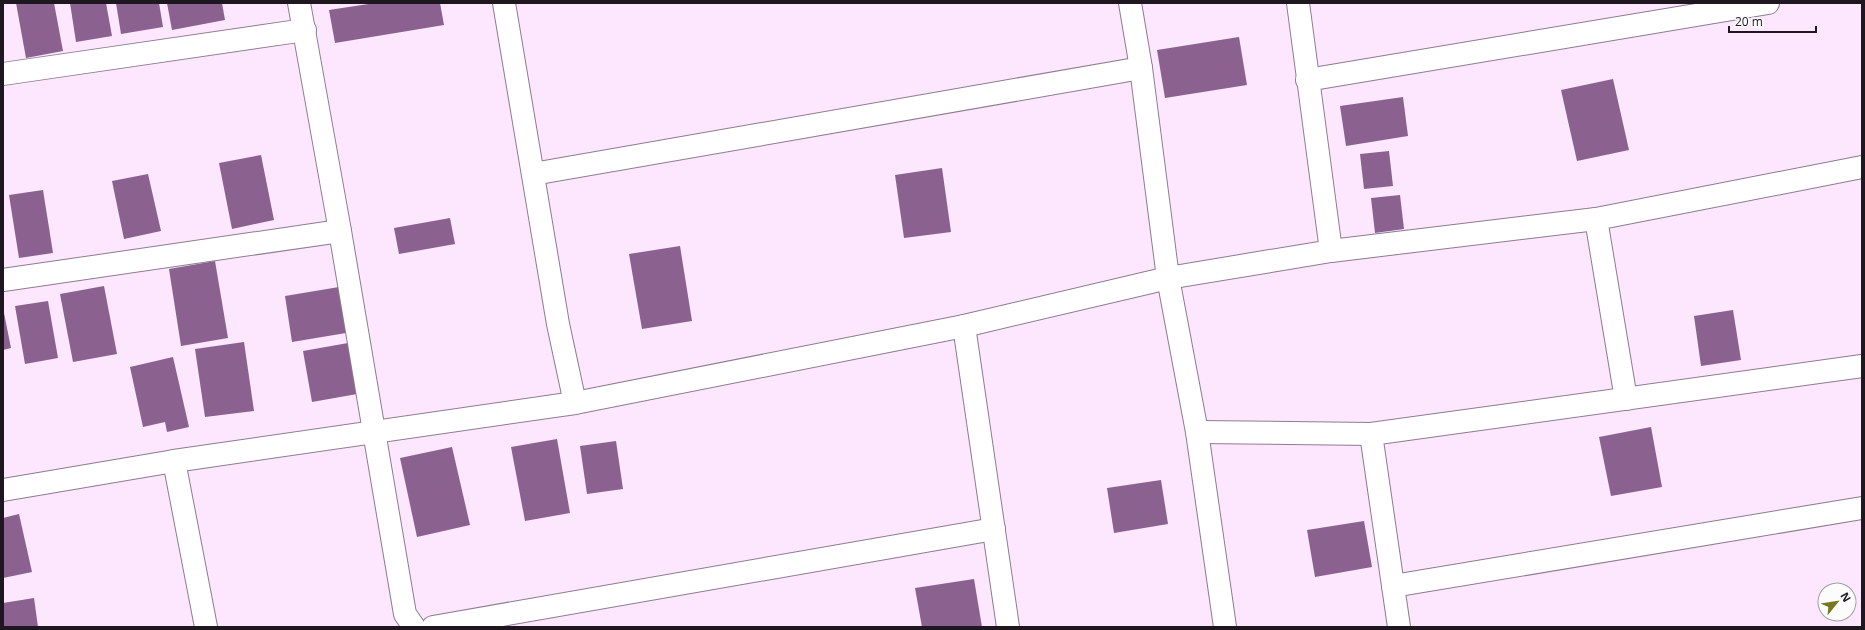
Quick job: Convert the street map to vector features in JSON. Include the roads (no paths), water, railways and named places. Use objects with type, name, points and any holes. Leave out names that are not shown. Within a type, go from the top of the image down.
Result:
[{"type":"street","points":[[299,3],[305,30],[406,614],[414,627]]},
{"type":"street","points":[[504,3],[558,324],[575,402]]},
{"type":"street","points":[[1130,3],[1141,68],[1168,278],[1197,432],[1226,627]]},
{"type":"street","points":[[1298,3],[1330,251]]},
{"type":"street","points":[[1307,80],[1768,3]]},
{"type":"street","points":[[3,74],[305,30]]},
{"type":"street","points":[[533,174],[1141,68]]},
{"type":"street","points":[[3,490],[174,461],[575,402],[964,326],[1168,278],[1330,251],[1596,219],[1862,167]]},
{"type":"street","points":[[1596,219],[1626,399]]},
{"type":"street","points":[[3,280],[340,231]]},
{"type":"street","points":[[964,326],[1008,627]]},
{"type":"street","points":[[1197,432],[1372,434],[1862,366]]},
{"type":"street","points":[[1372,434],[1399,627]]},
{"type":"street","points":[[174,461],[206,627]]},
{"type":"street","points":[[1393,586],[1862,508]]},
{"type":"street","points":[[433,627],[994,529]]}]
